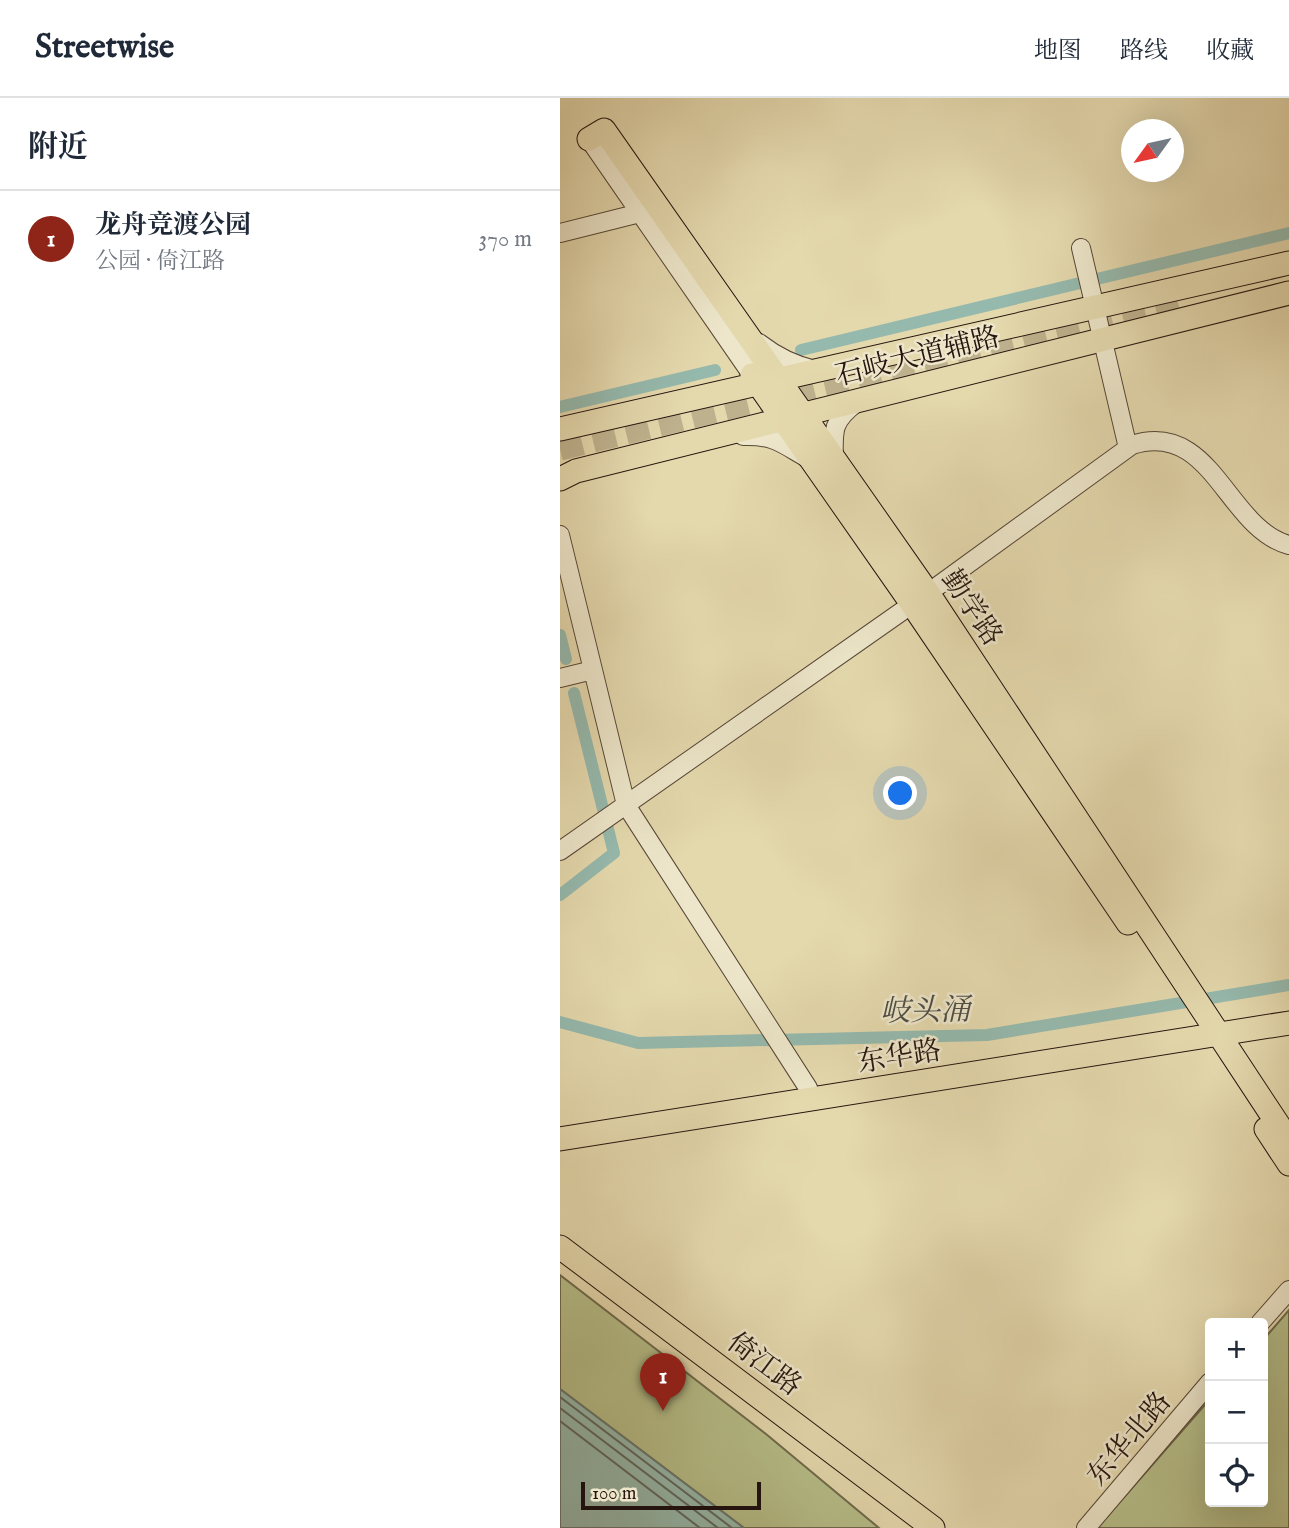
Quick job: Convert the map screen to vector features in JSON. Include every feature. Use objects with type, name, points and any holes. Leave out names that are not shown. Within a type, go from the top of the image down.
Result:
[{"type":"main road","name":"勤学路","points":[[589,139],[604,130],[746,332],[763,379],[920,598],[1175,979],[1289,1164]]},
{"type":"main road","name":"石岐大道辅路","points":[[560,429],[719,393],[763,379],[818,370],[1094,301],[1289,263]]},
{"type":"main road","name":"石岐大道辅路","points":[[560,478],[576,471],[792,416],[1289,293]]},
{"type":"main road","name":"东华路","points":[[560,1139],[1207,1031],[1289,1013]]},
{"type":"main road","name":"东华路","points":[[560,1127],[808,1088],[1207,1031],[1289,1023]]},
{"type":"main road","name":"勤学路","points":[[1207,1031],[1289,1141]]},
{"type":"main road","name":"倚江路","points":[[560,1247],[933,1528]]},
{"type":"main road","name":"倚江路","points":[[560,1263],[917,1528]]},
{"type":"street","points":[[589,139],[710,313],[763,379]]},
{"type":"street","points":[[560,233],[640,213]]},
{"type":"street","points":[[1082,252],[1128,448]]},
{"type":"street","points":[[710,313],[736,361],[734,382],[719,393]]},
{"type":"street","points":[[746,332],[779,358],[797,366],[818,370]]},
{"type":"street","points":[[708,438],[764,435],[824,461],[836,423],[843,412],[862,399]]},
{"type":"street","points":[[560,851],[1128,448],[1144,441],[1173,443],[1198,456],[1245,513],[1275,541],[1289,545]]},
{"type":"street","points":[[560,535],[625,805],[808,1088]]},
{"type":"street","points":[[560,678],[593,670]]},
{"type":"street","points":[[1264,1318],[1289,1290]]},
{"type":"street","name":"东华北路","points":[[1086,1528],[1205,1388]]},
{"type":"green space","points":[[560,1275],[766,1434],[879,1528],[744,1528],[560,1389]]},
{"type":"green space","points":[[1289,1310],[1289,1528],[1097,1528],[1205,1405],[1205,1507],[1268,1507],[1268,1334]]},
{"type":"water","points":[[560,1389],[744,1528],[560,1528]]},
{"type":"waterway","points":[[801,350],[1289,233]]},
{"type":"waterway","points":[[560,407],[715,370]]},
{"type":"waterway","points":[[560,635],[566,659]]},
{"type":"waterway","points":[[560,895],[614,853],[574,693]]},
{"type":"waterway","name":"岐头涌","points":[[560,1022],[638,1043],[987,1035],[1289,985]]},
{"type":"tunnel","points":[[560,449],[1180,299]]},
{"type":"place","name":"龙舟竞渡公园","points":[[663,1411]]}]
